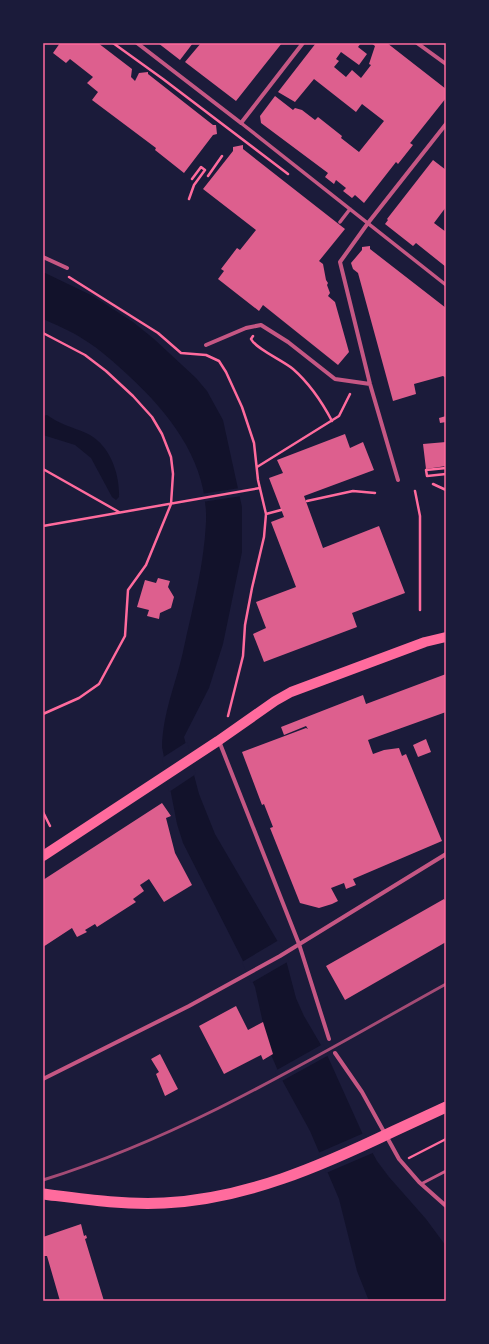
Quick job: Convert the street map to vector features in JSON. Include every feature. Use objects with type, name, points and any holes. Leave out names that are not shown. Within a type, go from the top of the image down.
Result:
[{"type":"highway","points":[[43,1194],[97,1201],[164,1203],[201,1199],[237,1192],[304,1171],[446,1107]]},
{"type":"main road","points":[[43,856],[218,741],[275,701],[291,692],[425,642],[446,637]]},
{"type":"street","points":[[137,43],[368,223],[446,286]]},
{"type":"street","points":[[241,124],[303,43]]},
{"type":"street","points":[[417,43],[446,64]]},
{"type":"street","points":[[398,480],[370,384],[340,262],[368,223],[446,124]]},
{"type":"street","points":[[340,222],[350,209]]},
{"type":"street","points":[[43,257],[68,268]]},
{"type":"street","points":[[206,345],[246,328],[261,325],[288,342],[334,378],[370,384]]},
{"type":"street","points":[[218,741],[299,944],[329,1039]]},
{"type":"street","points":[[43,1079],[280,956],[446,854]]},
{"type":"street","points":[[335,1053],[362,1092],[399,1159],[421,1184],[446,1206]]},
{"type":"lane","points":[[421,1184],[446,1171]]},
{"type":"path","points":[[113,43],[290,175]]},
{"type":"path","points":[[208,176],[222,156]]},
{"type":"path","points":[[189,199],[194,185],[205,170],[201,167],[192,179]]},
{"type":"path","points":[[68,276],[158,333],[181,353],[206,355],[219,361],[226,372],[242,407],[254,443],[260,488],[266,514],[264,537],[245,625],[243,656],[228,716]]},
{"type":"path","points":[[246,328],[254,336],[251,339],[253,344],[277,357],[303,380],[315,393],[332,421]]},
{"type":"path","points":[[43,333],[85,355],[101,367],[133,396],[152,417],[162,434],[171,457],[173,474],[171,504],[146,565],[128,590],[125,636],[99,684],[79,698],[43,714]]},
{"type":"path","points":[[257,467],[339,416],[350,394]]},
{"type":"path","points":[[446,468],[426,470],[427,476],[446,474]]},
{"type":"path","points":[[43,470],[120,513]]},
{"type":"path","points":[[433,484],[446,490]]},
{"type":"path","points":[[43,526],[260,488]]},
{"type":"path","points":[[307,501],[353,491],[375,494]]},
{"type":"path","points":[[415,491],[420,516],[420,610]]},
{"type":"path","points":[[266,514],[281,510]]},
{"type":"path","points":[[43,812],[50,826]]},
{"type":"path","points":[[399,1159],[410,1158],[446,1139]]},
{"type":"shaded area","points":[[43,272],[93,296],[133,322],[154,339],[196,378],[207,391],[223,420],[242,507],[242,552],[223,644],[209,688],[184,737],[199,794],[215,834],[278,942],[286,960],[296,998],[304,1016],[328,1057],[364,1137],[377,1161],[389,1177],[426,1219],[446,1246],[446,1301],[369,1301],[357,1271],[339,1199],[310,1131],[282,1080],[269,1050],[255,987],[183,843],[177,824],[162,747],[165,721],[181,660],[198,585],[203,554],[206,522],[205,500],[201,480],[194,460],[173,424],[145,392],[108,357],[96,348],[74,333],[43,319]]},
{"type":"shaded area","points":[[47,415],[61,423],[86,433],[101,444],[107,451],[112,460],[118,478],[119,497],[116,500],[112,497],[91,458],[75,445],[43,435],[43,416]]},
{"type":"pier","points":[[240,488],[242,496],[202,502],[201,494]]},
{"type":"pier","points":[[187,742],[196,774],[169,792],[162,758]]},
{"type":"pier","points":[[279,940],[289,961],[251,983],[242,962]]},
{"type":"pier","points":[[323,1044],[329,1055],[280,1082],[275,1071]]},
{"type":"pier","points":[[364,1133],[375,1152],[326,1173],[318,1153]]},
{"type":"building","points":[[60,43],[98,43],[132,69],[131,77],[135,81],[139,73],[148,72],[148,74],[213,125],[216,125],[217,134],[213,135],[184,173],[155,150],[156,148],[92,100],[98,92],[87,83],[93,77],[70,59],[66,63],[53,53]]},
{"type":"building","points":[[158,43],[193,43],[180,60]]},
{"type":"building","points":[[201,43],[282,43],[236,101],[185,62]]},
{"type":"building","points":[[316,43],[361,43],[358,47],[367,54],[359,65],[341,52],[336,59],[339,61],[334,67],[346,77],[352,70],[361,78],[371,65],[369,64],[375,46],[371,43],[387,43],[446,89],[446,98],[410,143],[413,145],[398,164],[396,162],[364,203],[355,195],[352,198],[343,191],[346,188],[336,180],[334,184],[325,177],[328,173],[261,123],[260,116],[275,96],[293,110],[295,108],[302,110],[315,120],[318,117],[359,152],[384,121],[362,104],[356,112],[314,79],[295,102],[278,92]]},
{"type":"building","points":[[243,145],[243,149],[345,229],[319,261],[323,264],[330,293],[328,296],[335,302],[349,352],[338,365],[263,305],[259,311],[218,279],[224,271],[221,269],[237,248],[240,250],[256,230],[203,189],[233,151],[233,147]]},
{"type":"building","points":[[433,160],[446,170],[446,207],[434,223],[446,232],[446,267],[416,243],[413,246],[385,224],[388,220],[387,219]]},
{"type":"building","points":[[370,246],[370,249],[446,308],[446,378],[443,376],[414,384],[416,394],[393,401],[358,273],[353,269],[351,263],[362,250],[362,247]]},
{"type":"building","points":[[446,416],[446,422],[440,423],[439,418]]},
{"type":"building","points":[[345,434],[350,448],[363,442],[374,470],[304,496],[323,548],[379,526],[405,593],[352,613],[357,627],[264,662],[253,634],[266,628],[256,602],[296,587],[271,522],[284,517],[269,478],[283,473],[277,460]]},
{"type":"building","points":[[446,442],[446,466],[426,469],[423,444]]},
{"type":"building","points":[[158,578],[170,581],[168,587],[174,597],[171,608],[160,613],[159,619],[147,616],[149,610],[137,607],[145,580],[156,583]]},
{"type":"building","points":[[446,674],[446,712],[368,740],[373,754],[384,750],[399,748],[402,756],[406,754],[442,841],[353,879],[356,885],[346,889],[344,883],[331,888],[338,901],[332,904],[319,908],[300,903],[270,828],[273,827],[264,804],[262,805],[242,752],[306,728],[308,729],[306,726],[284,735],[281,727],[363,695],[366,704]]},
{"type":"building","points":[[426,739],[431,752],[418,757],[413,745]]},
{"type":"building","points":[[162,803],[171,816],[166,818],[175,853],[192,885],[164,902],[149,879],[140,885],[144,891],[133,899],[136,902],[97,927],[95,924],[85,930],[87,932],[77,937],[72,928],[43,947],[43,880]]},
{"type":"building","points":[[444,899],[446,902],[446,942],[345,1000],[326,966]]},
{"type":"building","points":[[236,1006],[248,1030],[263,1022],[273,1054],[263,1060],[261,1055],[224,1074],[199,1026]]},
{"type":"building","points":[[160,1054],[178,1089],[165,1096],[156,1074],[159,1072],[151,1059]]},
{"type":"building","points":[[81,1224],[84,1236],[86,1235],[87,1238],[85,1239],[104,1301],[60,1301],[47,1256],[44,1256],[43,1237]]},
{"type":"railway","points":[[43,1180],[97,1162],[149,1141],[199,1117],[299,1066],[446,984]]}]
